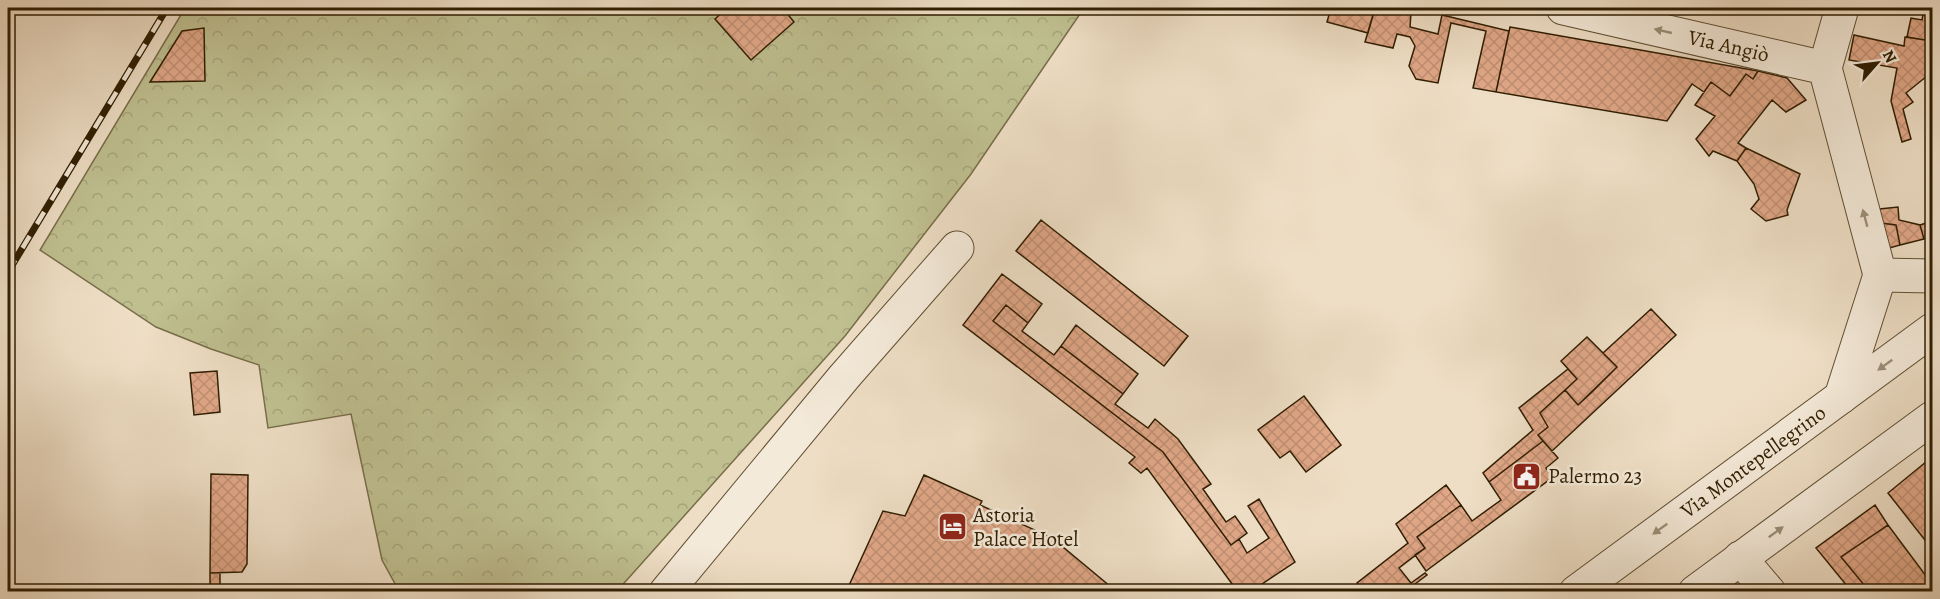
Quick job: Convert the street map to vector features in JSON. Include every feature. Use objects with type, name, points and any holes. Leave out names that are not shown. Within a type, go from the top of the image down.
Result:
[{"type":"street","name":"Via Angiò","points":[[1563,8],[1825,68]]},
{"type":"street","points":[[1841,397],[1880,274],[1825,68],[1842,8]]},
{"type":"street","points":[[666,591],[844,377],[957,248]]},
{"type":"street","points":[[1880,274],[1932,276]]},
{"type":"street","name":"Via Montepellegrino","points":[[1575,591],[1932,330]]},
{"type":"street","points":[[1695,591],[1932,418]]},
{"type":"street","points":[[1740,558],[1769,591]]},
{"type":"green space","points":[[185,8],[1084,8],[971,174],[845,336],[617,591],[399,591],[382,560],[351,414],[268,428],[259,365],[156,327],[40,250]]},
{"type":"building","points":[[727,8],[789,8],[785,11],[794,22],[751,60],[715,19]]},
{"type":"building","points":[[1331,8],[1375,8],[1368,33],[1327,22]]},
{"type":"building","points":[[1375,8],[1390,8],[1411,13],[1410,27],[1438,34],[1442,15],[1509,31],[1496,92],[1473,88],[1486,31],[1451,23],[1438,83],[1416,79],[1409,66],[1415,46],[1410,37],[1397,34],[1393,48],[1365,42]]},
{"type":"building","points":[[1924,8],[1932,8],[1931,41],[1907,37],[1911,18],[1922,20]]},
{"type":"building","points":[[1510,27],[1758,71],[1753,79],[1746,74],[1730,96],[1711,82],[1704,92],[1692,84],[1667,121],[1496,92]]},
{"type":"building","points":[[204,28],[205,81],[150,82],[182,31]]},
{"type":"building","points":[[1854,35],[1904,46],[1905,37],[1932,41],[1932,72],[1906,93],[1913,102],[1903,109],[1911,139],[1902,142],[1891,101],[1897,68],[1849,60]]},
{"type":"building","points":[[1758,71],[1787,78],[1806,100],[1786,112],[1772,100],[1738,143],[1746,148],[1737,161],[1713,151],[1709,156],[1696,139],[1715,116],[1695,105],[1711,82],[1730,96],[1746,74],[1753,79]]},
{"type":"building","points":[[1746,148],[1800,174],[1787,210],[1788,215],[1766,221],[1751,209],[1759,199],[1754,184],[1737,161]]},
{"type":"building","points":[[1898,207],[1899,220],[1920,225],[1924,239],[1900,245],[1896,225],[1873,222],[1870,210]]},
{"type":"building","points":[[1041,220],[1188,336],[1164,366],[1016,251]]},
{"type":"building","points":[[1932,221],[1932,236],[1924,239],[1920,225]]},
{"type":"building","points":[[1873,222],[1896,225],[1900,245],[1882,250]]},
{"type":"building","points":[[1002,274],[1042,304],[1028,323],[1006,305],[993,321],[1163,452],[1231,545],[1239,539],[1247,553],[1269,538],[1248,506],[1259,499],[1295,562],[1250,592],[1238,592],[1147,468],[1141,473],[1129,463],[1135,457],[963,325]]},
{"type":"building","points":[[1006,305],[1028,323],[1022,331],[1054,355],[1061,346],[1123,394],[1115,404],[1148,428],[1155,419],[1178,439],[1211,484],[1203,489],[1226,522],[1235,516],[1247,533],[1231,545],[1163,452],[993,321]]},
{"type":"building","points":[[1651,309],[1676,335],[1552,451],[1538,435],[1548,427],[1540,413],[1565,390],[1578,405],[1591,393],[1617,367],[1603,353]]},
{"type":"building","points":[[1076,325],[1138,374],[1123,394],[1061,346]]},
{"type":"building","points":[[1587,337],[1617,367],[1578,405],[1565,390],[1577,379],[1561,361]]},
{"type":"building","points":[[1568,369],[1577,379],[1540,413],[1548,427],[1538,435],[1543,441],[1489,482],[1483,473],[1533,430],[1519,408]]},
{"type":"building","points":[[217,371],[220,412],[194,415],[190,373]]},
{"type":"building","points":[[1304,396],[1341,445],[1306,472],[1290,451],[1280,458],[1258,430]]},
{"type":"building","points":[[1543,441],[1558,458],[1546,468],[1553,477],[1426,571],[1415,555],[1425,548],[1417,537],[1461,505],[1472,521],[1501,500],[1489,482]]},
{"type":"building","points":[[1932,457],[1932,549],[1888,493]]},
{"type":"building","points":[[211,474],[248,475],[247,564],[242,572],[210,573]]},
{"type":"building","name":"Astoria Palace Hotel","points":[[924,475],[982,501],[980,505],[1052,538],[1117,592],[846,592],[883,511],[905,516]]},
{"type":"building","points":[[1446,485],[1461,505],[1417,537],[1425,548],[1399,568],[1411,583],[1425,573],[1427,575],[1415,584],[1421,591],[1363,592],[1357,583],[1408,543],[1396,524]]},
{"type":"building","points":[[1875,505],[1888,525],[1841,557],[1870,592],[1852,592],[1816,548]]},
{"type":"building","points":[[1888,525],[1932,584],[1932,592],[1870,592],[1841,557]]},
{"type":"building","points":[[210,573],[220,573],[220,586],[210,586]]},
{"type":"railway","points":[[8,272],[167,8]]},
{"type":"place","name":"Palermo 23","points":[[1527,476]]},
{"type":"place","name":"Astoria Palace Hotel","points":[[952,527]]}]
